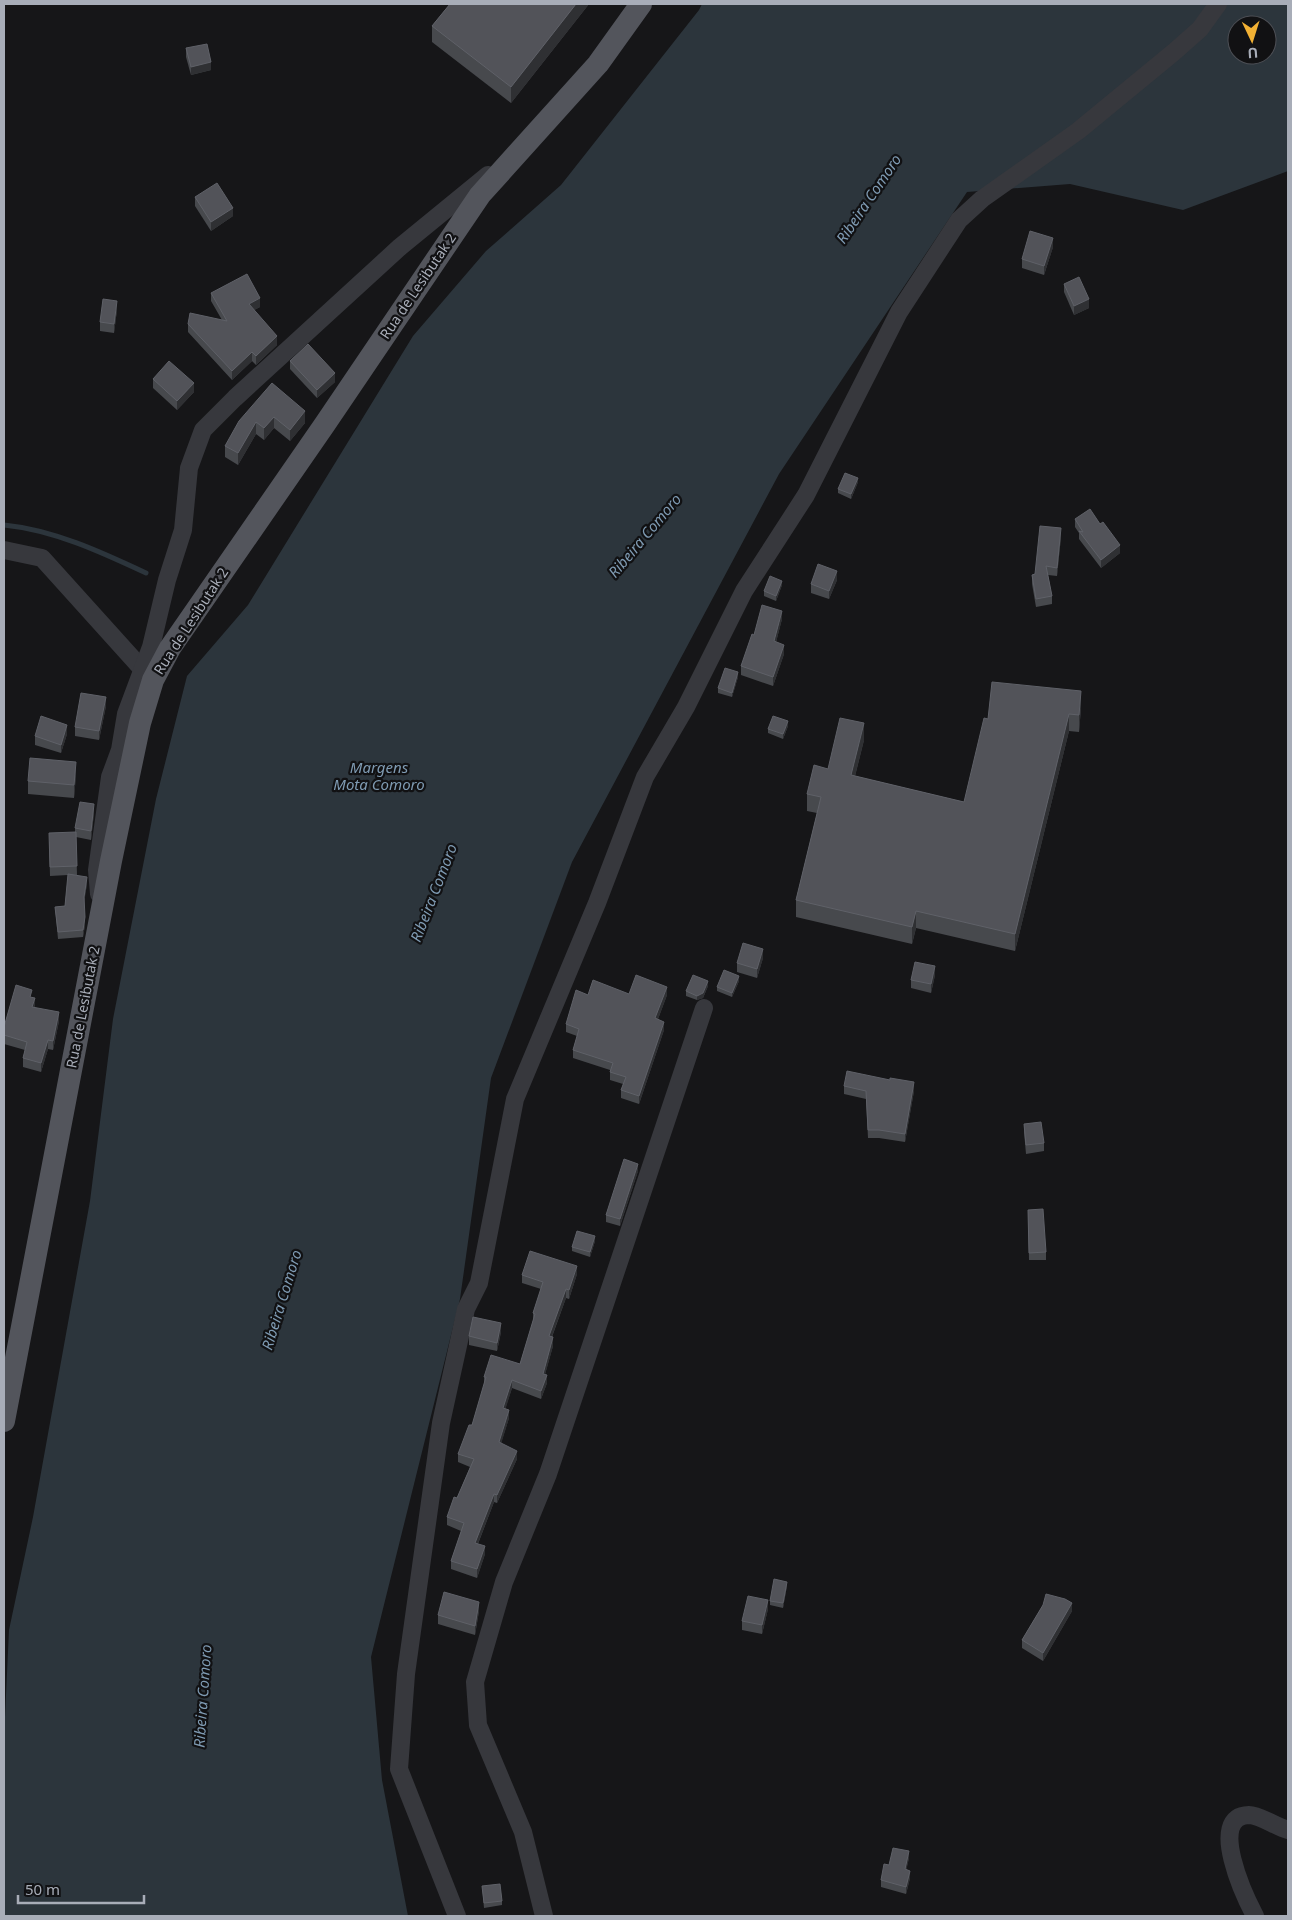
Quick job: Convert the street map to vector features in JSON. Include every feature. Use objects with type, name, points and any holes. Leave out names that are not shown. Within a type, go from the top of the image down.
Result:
[{"type":"main road","name":"Rua de Lesibutak 2","points":[[4,1421],[100,919],[140,724],[153,680],[170,648],[480,195],[598,64],[642,4]]},
{"type":"street","points":[[457,1916],[399,1769],[399,1759],[406,1674],[441,1423],[466,1309],[478,1283],[516,1099],[594,912],[646,777],[686,707],[744,591],[806,495],[899,312],[959,220],[982,199],[1078,132],[1174,52],[1200,29],[1218,4]]},
{"type":"street","points":[[100,919],[97,870],[110,777],[120,750],[126,714],[151,647],[167,580],[183,530],[189,468],[203,430],[400,247],[525,144]]},
{"type":"street","points":[[4,550],[42,558],[142,670]]},
{"type":"street","points":[[544,1916],[523,1832],[478,1725],[475,1682],[504,1582],[548,1474],[704,1008]]},
{"type":"street","points":[[1255,1916],[1234,1867],[1230,1833],[1237,1819],[1241,1816],[1252,1815],[1288,1830]]},
{"type":"water","name":"Margens Mota Comoro","points":[[702,4],[1288,4],[1288,171],[1183,210],[1070,184],[967,192],[779,474],[572,862],[491,1078],[460,1299],[371,1657],[382,1780],[408,1916],[4,1916],[4,1738],[9,1630],[33,1517],[90,1201],[113,1019],[156,799],[187,676],[248,605],[413,336],[486,251],[561,185]]},
{"type":"building","points":[[450,4],[576,4],[511,87],[432,26]]},
{"type":"building","points":[[207,44],[211,62],[191,67],[186,48]]},
{"type":"building","points":[[217,183],[233,208],[211,222],[195,197]]},
{"type":"building","points":[[1030,231],[1053,238],[1044,266],[1022,259]]},
{"type":"building","points":[[247,274],[260,298],[249,304],[277,336],[256,356],[252,352],[232,371],[188,324],[190,313],[227,321],[211,293]]},
{"type":"building","points":[[1079,277],[1089,299],[1074,306],[1064,284]]},
{"type":"building","points":[[103,299],[117,301],[114,324],[100,322]]},
{"type":"building","points":[[308,344],[335,373],[317,390],[290,361]]},
{"type":"building","points":[[169,361],[194,383],[177,401],[153,379]]},
{"type":"building","points":[[272,383],[305,411],[290,430],[274,417],[264,428],[256,422],[238,453],[225,446],[239,421]]},
{"type":"building","points":[[845,473],[858,478],[851,494],[838,489]]},
{"type":"building","points":[[1090,509],[1100,524],[1103,522],[1120,545],[1101,560],[1079,531],[1083,532],[1075,519]]},
{"type":"building","points":[[1040,526],[1061,528],[1057,568],[1046,566],[1052,596],[1036,599],[1032,575],[1035,574]]},
{"type":"building","points":[[818,564],[837,571],[829,591],[811,584]]},
{"type":"building","points":[[770,576],[782,581],[776,596],[764,591]]},
{"type":"building","points":[[762,605],[782,611],[774,641],[784,645],[773,677],[741,666],[752,634],[754,635]]},
{"type":"building","points":[[725,668],[738,672],[732,693],[718,688]]},
{"type":"building","points":[[992,682],[1081,691],[1079,715],[1069,714],[1015,934],[916,911],[912,927],[796,900],[821,797],[807,794],[814,765],[828,769],[840,718],[864,723],[851,775],[964,802],[984,718],[988,719]]},
{"type":"building","points":[[81,693],[106,697],[99,731],[75,727]]},
{"type":"building","points":[[41,716],[67,725],[61,745],[35,736]]},
{"type":"building","points":[[773,716],[788,721],[783,734],[768,729]]},
{"type":"building","points":[[30,758],[76,762],[74,785],[28,781]]},
{"type":"building","points":[[80,802],[94,804],[91,831],[75,828]]},
{"type":"building","points":[[76,832],[77,866],[50,867],[49,833]]},
{"type":"building","points":[[68,874],[87,877],[83,930],[58,932],[55,907],[65,906]]},
{"type":"building","points":[[743,943],[763,949],[757,969],[737,963]]},
{"type":"building","points":[[915,962],[935,966],[931,984],[911,980]]},
{"type":"building","points":[[724,970],[739,976],[732,993],[717,987]]},
{"type":"building","points":[[636,975],[667,987],[655,1018],[664,1022],[639,1096],[621,1090],[626,1077],[610,1072],[613,1063],[573,1050],[579,1029],[566,1024],[576,990],[588,995],[593,980],[629,994]]},
{"type":"building","points":[[693,975],[708,981],[703,993],[697,996],[686,991]]},
{"type":"building","points":[[16,985],[32,990],[30,997],[35,998],[32,1007],[59,1012],[53,1041],[48,1040],[41,1063],[23,1058],[27,1042],[4,1035],[4,1027]]},
{"type":"building","points":[[847,1071],[890,1080],[890,1078],[914,1082],[905,1134],[868,1130],[866,1091],[844,1086]]},
{"type":"building","points":[[1041,1122],[1044,1143],[1026,1145],[1024,1124]]},
{"type":"building","points":[[624,1159],[638,1164],[620,1219],[606,1215]]},
{"type":"building","points":[[1043,1209],[1046,1252],[1029,1253],[1028,1210]]},
{"type":"building","points":[[577,1231],[595,1236],[590,1252],[572,1247]]},
{"type":"building","points":[[530,1251],[577,1266],[569,1290],[566,1289],[549,1336],[553,1337],[543,1374],[547,1375],[541,1391],[512,1380],[503,1408],[509,1410],[499,1442],[517,1451],[497,1495],[494,1494],[475,1543],[485,1546],[477,1569],[451,1561],[464,1523],[447,1517],[454,1497],[457,1498],[474,1459],[458,1454],[469,1425],[472,1425],[491,1355],[520,1364],[543,1282],[522,1275]]},
{"type":"building","points":[[473,1317],[501,1323],[497,1343],[469,1336]]},
{"type":"building","points":[[774,1579],[787,1582],[783,1603],[770,1601]]},
{"type":"building","points":[[444,1592],[479,1602],[475,1626],[438,1615]]},
{"type":"building","points":[[1046,1594],[1072,1603],[1043,1653],[1022,1640],[1043,1605]]},
{"type":"building","points":[[748,1596],[768,1600],[762,1625],[742,1621]]},
{"type":"building","points":[[893,1848],[909,1851],[905,1869],[910,1871],[906,1887],[881,1880],[884,1864],[889,1865]]},
{"type":"building","points":[[500,1884],[502,1901],[484,1903],[482,1886]]},
{"type":"waterway","points":[[4,525],[41,532],[77,543],[146,573]]},
{"type":"water label","name":"Ribeira Comoro","points":[[869,199]]},
{"type":"water label","name":"Ribeira Comoro","points":[[645,536]]},
{"type":"water label","name":"Ribeira Comoro","points":[[434,893]]},
{"type":"water label","name":"Ribeira Comoro","points":[[282,1300]]},
{"type":"water label","name":"Ribeira Comoro","points":[[203,1696]]}]
